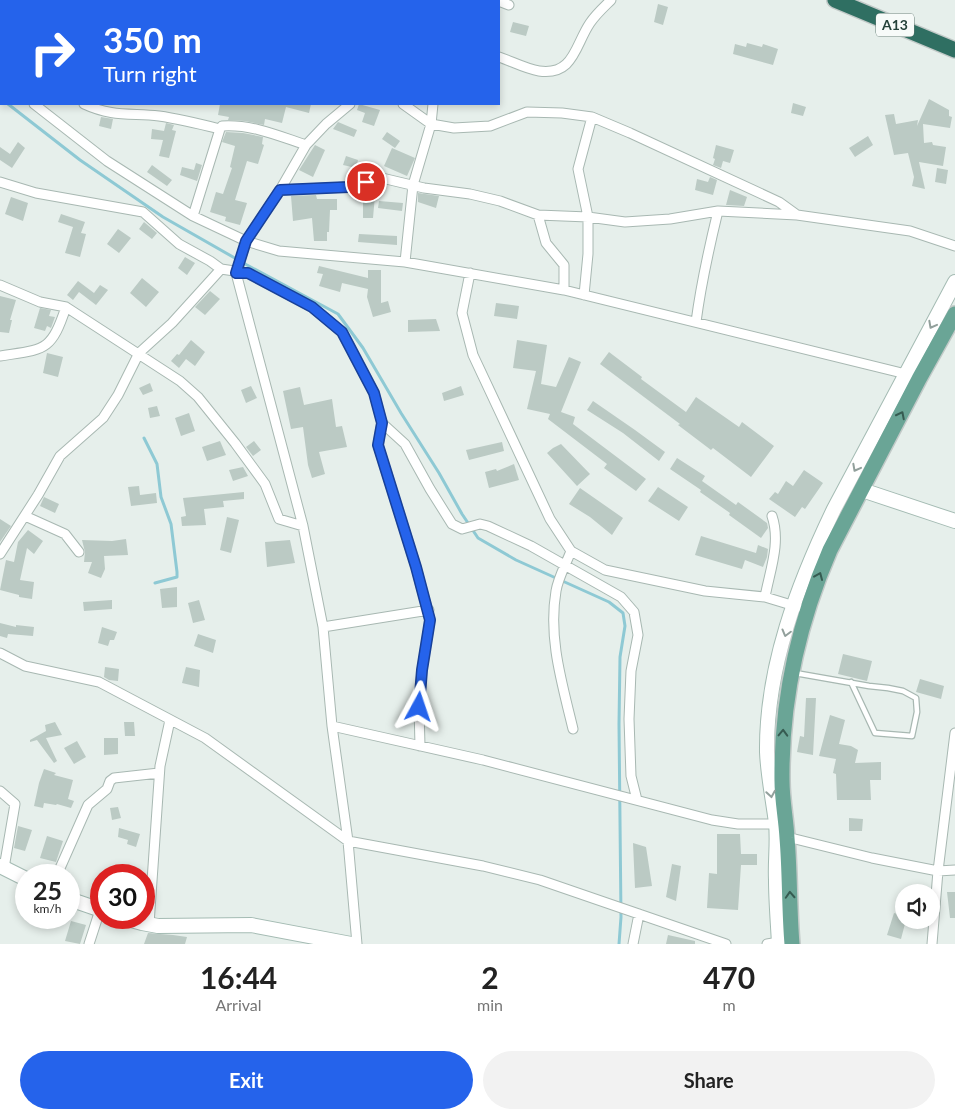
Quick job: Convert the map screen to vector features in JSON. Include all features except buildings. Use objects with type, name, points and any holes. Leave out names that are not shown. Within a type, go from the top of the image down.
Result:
[{"type":"highway","name":"A13","points":[[835,0],[955,50]]},
{"type":"main road","points":[[779,944],[776,824],[769,783],[767,751],[773,688],[781,648],[862,490],[955,282]]},
{"type":"main road","points":[[779,944],[787,837],[782,783],[784,719],[800,608],[817,545],[834,509],[913,376],[955,314]]},
{"type":"main road","points":[[862,490],[955,521]]},
{"type":"main road","points":[[2,867],[15,874]]},
{"type":"main road","points":[[155,925],[250,925],[351,944]]},
{"type":"street","points":[[500,57],[538,71],[553,71],[564,68],[571,59],[590,23],[611,0]]},
{"type":"street","points":[[500,2],[509,5]]},
{"type":"street","points":[[35,105],[107,161],[193,216],[246,241],[279,251],[405,262],[564,290],[913,376]]},
{"type":"street","points":[[86,105],[112,114],[146,114],[220,129]]},
{"type":"street","points":[[349,105],[326,124],[306,145],[280,190],[246,241],[236,270],[303,526],[323,627],[332,726],[348,841],[358,944]]},
{"type":"street","points":[[404,105],[430,124],[454,128],[490,126],[527,112],[562,113],[592,117],[779,202],[797,215]]},
{"type":"street","points":[[405,262],[413,184],[430,124],[433,105]]},
{"type":"street","points":[[584,295],[588,254],[588,217],[578,169],[592,117]]},
{"type":"street","points":[[193,216],[222,126],[261,130],[306,145]]},
{"type":"street","points":[[280,190],[349,187],[382,178],[424,188],[470,194],[500,201],[538,216],[588,217],[625,222],[670,219],[718,210],[797,215],[910,231],[955,246]]},
{"type":"street","points":[[0,182],[36,193],[144,212],[179,244],[221,269],[248,273],[312,307],[342,332],[374,393],[382,423],[378,445],[429,610],[430,632],[422,670],[419,707],[420,746]]},
{"type":"street","points":[[696,322],[702,280],[718,210]]},
{"type":"street","points":[[538,216],[546,243],[564,265],[564,290]]},
{"type":"street","points":[[0,554],[60,456],[103,418],[118,395],[140,353],[196,298],[221,269]]},
{"type":"street","points":[[470,273],[462,313],[474,355],[550,519],[571,551],[605,570],[706,591],[765,597],[800,608]]},
{"type":"street","points":[[0,284],[40,302],[66,307],[140,353],[180,381],[198,397],[265,484],[280,519],[303,526]]},
{"type":"street","points":[[0,356],[40,349],[50,342],[58,329],[66,307]]},
{"type":"street","points":[[382,423],[405,444],[452,524],[462,529],[480,524],[505,534],[564,570],[621,597],[634,612],[638,635],[631,671],[629,720],[631,776],[638,800]]},
{"type":"street","points":[[25,516],[65,534],[79,552]]},
{"type":"street","points":[[765,597],[777,540],[772,516]]},
{"type":"street","points":[[571,551],[556,590],[553,629],[554,645],[573,729]]},
{"type":"street","points":[[323,627],[429,610]]},
{"type":"street","points":[[0,653],[25,666],[99,682],[205,738],[348,841],[483,866],[540,880],[726,944]]},
{"type":"street","points":[[153,864],[160,773],[170,720]]},
{"type":"street","points":[[332,726],[628,797],[712,820],[738,824],[776,824]]},
{"type":"street","points":[[932,944],[938,871],[954,754],[955,733]]},
{"type":"street","points":[[63,864],[88,804],[107,789],[110,781],[114,778],[160,773]]},
{"type":"street","points":[[0,791],[15,804],[2,867]]},
{"type":"street","points":[[787,837],[872,858],[938,871],[955,870]]},
{"type":"street","points":[[633,944],[639,914]]},
{"type":"street","points":[[89,944],[94,929]]},
{"type":"lane","points":[[791,673],[851,682],[903,691],[916,698],[918,712],[912,736],[875,732],[851,682]]},
{"type":"waterway","points":[[9,105],[80,160],[163,217],[338,314],[363,348],[478,538],[516,560],[609,602],[623,613],[625,626],[620,657],[619,724],[621,917],[619,944]]},
{"type":"waterway","points":[[144,438],[157,464],[161,497],[171,524],[177,572],[177,577],[155,583]]},
{"type":"route","points":[[366,182],[349,187],[280,190],[246,241],[236,273],[248,273],[312,307],[342,332],[374,393],[382,423],[378,445],[429,610],[430,632],[422,670],[419,707]]}]
